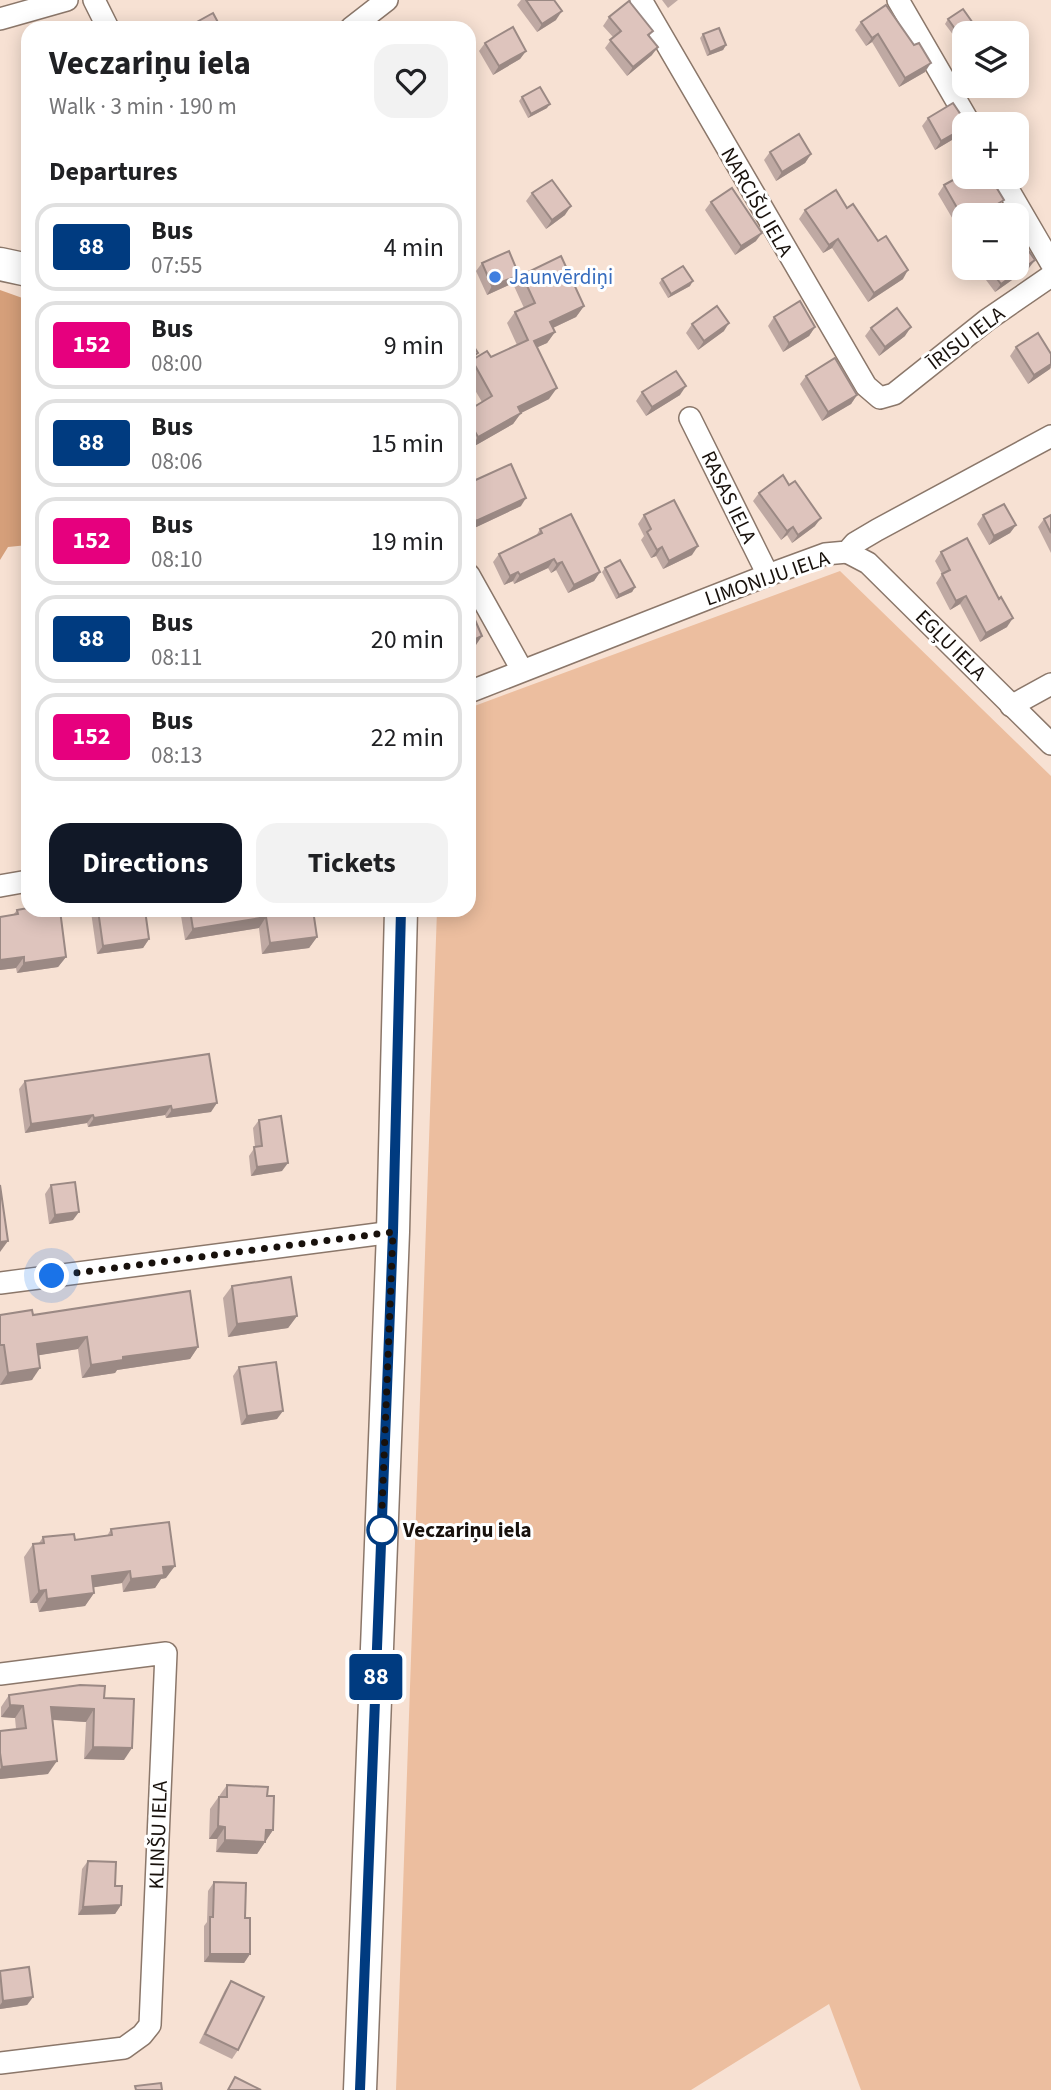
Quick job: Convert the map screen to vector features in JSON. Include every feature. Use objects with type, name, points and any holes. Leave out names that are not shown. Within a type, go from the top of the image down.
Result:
[{"type":"main road","points":[[0,264],[21,268]]},
{"type":"main road","points":[[360,2090],[393,1232],[401,917]]},
{"type":"street","points":[[0,19],[67,0]]},
{"type":"street","points":[[94,0],[104,21]]},
{"type":"street","points":[[360,21],[387,0]]},
{"type":"street","name":"NARCIŠU IELA","points":[[641,0],[866,386],[880,398]]},
{"type":"street","points":[[898,0],[963,112]]},
{"type":"street","points":[[1008,189],[1051,263]]},
{"type":"street","name":"ĪRISU IELA","points":[[880,398],[894,394],[987,320],[1051,276]]},
{"type":"street","name":"RASAS IELA","points":[[690,418],[768,575]]},
{"type":"street","name":"LIMONIJU IELA","points":[[476,689],[768,575],[825,554],[847,552],[877,530],[1051,436]]},
{"type":"street","name":"EGĻU IELA","points":[[847,552],[868,563],[1051,744]]},
{"type":"street","points":[[476,588],[522,670]]},
{"type":"street","points":[[1011,706],[1051,684]]},
{"type":"street","points":[[0,886],[21,882]]},
{"type":"street","points":[[0,1283],[393,1232]]},
{"type":"street","name":"KLINŠU IELA","points":[[0,1674],[166,1653],[150,2025],[142,2035],[124,2048],[0,2063]]},
{"type":"shaded area","points":[[0,290],[21,298],[21,546],[8,547],[0,560]]},
{"type":"shaded area","points":[[840,571],[1051,776],[1051,2090],[861,2090],[829,2004],[691,2090],[396,2090],[437,917],[476,917],[476,705]]},
{"type":"building","points":[[526,0],[554,0],[562,11],[542,24]]},
{"type":"building","points":[[629,1],[653,31],[648,35],[658,47],[633,67],[610,40],[621,31],[609,17]]},
{"type":"building","points":[[886,5],[914,45],[919,43],[931,63],[905,78],[878,34],[872,38],[861,22]]},
{"type":"building","points":[[963,9],[971,21],[952,21],[952,25],[948,19]]},
{"type":"building","points":[[213,13],[217,21],[199,21]]},
{"type":"building","points":[[513,27],[526,51],[499,66],[485,43]]},
{"type":"building","points":[[719,28],[726,45],[710,52],[703,34]]},
{"type":"building","points":[[540,87],[550,104],[531,114],[522,97]]},
{"type":"building","points":[[953,103],[959,112],[952,112],[952,135],[941,141],[928,118]]},
{"type":"building","points":[[799,134],[811,154],[782,172],[770,152]]},
{"type":"building","points":[[552,180],[571,206],[552,220],[532,193]]},
{"type":"building","points":[[952,181],[952,189],[997,189],[1004,200],[999,203],[954,203],[944,185]]},
{"type":"building","points":[[732,188],[762,233],[741,246],[711,202]]},
{"type":"building","points":[[836,190],[847,208],[853,204],[878,241],[886,236],[908,270],[874,293],[838,239],[829,245],[805,210]]},
{"type":"building","points":[[509,251],[519,275],[492,286],[482,263]]},
{"type":"building","points":[[1029,251],[1035,260],[1029,264]]},
{"type":"building","points":[[561,256],[584,306],[550,322],[555,332],[534,341],[557,388],[518,407],[521,413],[478,437],[476,406],[492,396],[476,367],[476,358],[487,351],[491,357],[528,340],[515,312],[535,303],[522,275]]},
{"type":"building","points":[[683,266],[693,281],[671,294],[662,279]]},
{"type":"building","points":[[800,301],[815,327],[789,343],[774,317]]},
{"type":"building","points":[[717,306],[729,323],[704,341],[692,324]]},
{"type":"building","points":[[897,308],[911,327],[885,347],[871,328]]},
{"type":"building","points":[[1038,333],[1051,354],[1051,364],[1034,375],[1016,347]]},
{"type":"building","points":[[835,358],[857,395],[828,412],[806,376]]},
{"type":"building","points":[[676,371],[686,386],[652,407],[642,392]]},
{"type":"building","points":[[511,464],[526,498],[476,521],[476,480]]},
{"type":"building","points":[[783,475],[789,485],[795,481],[821,518],[798,535],[793,527],[787,531],[759,493]]},
{"type":"building","points":[[674,500],[698,546],[669,561],[662,547],[657,550],[647,532],[651,529],[644,515]]},
{"type":"building","points":[[1004,504],[1016,525],[994,536],[983,515]]},
{"type":"building","points":[[571,514],[600,572],[574,585],[562,562],[557,564],[554,559],[520,575],[518,572],[510,576],[499,554],[542,533],[540,529]]},
{"type":"building","points":[[1051,515],[1051,533],[1044,519]]},
{"type":"building","points":[[967,538],[999,599],[1001,597],[1013,618],[986,633],[966,596],[956,601],[942,574],[950,570],[941,552]]},
{"type":"building","points":[[620,560],[635,587],[619,595],[605,568]]},
{"type":"building","points":[[476,622],[482,636],[476,639]]},
{"type":"building","points":[[21,909],[21,917],[61,917],[66,957],[24,963],[24,957],[0,960],[0,917],[18,914],[17,910]]},
{"type":"building","points":[[99,917],[146,917],[149,939],[103,946]]},
{"type":"building","points":[[191,917],[266,917],[193,929]]},
{"type":"building","points":[[266,917],[314,917],[317,937],[270,943]]},
{"type":"building","points":[[209,1054],[217,1103],[172,1110],[171,1106],[31,1124],[25,1081]]},
{"type":"building","points":[[281,1116],[288,1163],[257,1167],[254,1147],[262,1146],[259,1120]]},
{"type":"building","points":[[75,1182],[79,1212],[55,1215],[51,1185]]},
{"type":"building","points":[[0,1185],[8,1241],[0,1242]]},
{"type":"building","points":[[291,1277],[297,1316],[237,1324],[232,1286]]},
{"type":"building","points":[[190,1291],[198,1347],[123,1357],[123,1360],[91,1365],[87,1337],[37,1344],[40,1368],[8,1373],[4,1345],[0,1345],[0,1315],[32,1310],[33,1315]]},
{"type":"building","points":[[276,1362],[283,1411],[247,1416],[239,1367]]},
{"type":"building","points":[[169,1522],[175,1566],[163,1567],[164,1575],[131,1579],[130,1571],[92,1576],[94,1593],[47,1599],[46,1590],[39,1591],[33,1544],[44,1543],[43,1537],[74,1534],[75,1540],[112,1535],[111,1529]]},
{"type":"building","points":[[80,1685],[105,1686],[104,1698],[134,1699],[132,1748],[93,1747],[94,1709],[51,1707],[57,1761],[2,1767],[0,1731],[26,1728],[23,1706],[10,1705],[9,1695]]},
{"type":"building","points":[[227,1785],[268,1787],[267,1796],[274,1796],[273,1830],[266,1830],[265,1842],[225,1840],[225,1827],[218,1826],[219,1797],[227,1797]]},
{"type":"building","points":[[88,1861],[116,1862],[115,1886],[122,1886],[121,1905],[83,1907]]},
{"type":"building","points":[[214,1882],[246,1883],[245,1918],[250,1918],[250,1954],[210,1954]]},
{"type":"building","points":[[29,1967],[33,1997],[3,2001],[0,1971]]},
{"type":"building","points":[[231,1981],[264,1997],[238,2050],[205,2034]]},
{"type":"building","points":[[235,2077],[261,2090],[228,2090]]},
{"type":"building","points":[[161,2083],[162,2090],[136,2090],[135,2086]]},
{"type":"bus line","name":"88","points":[[360,2090],[393,1232],[401,917]]},
{"type":"place","name":"Jaunvērdiņi","points":[[495,277]]},
{"type":"place","name":"Veczariņu iela","points":[[382,1530]]},
{"type":"route","points":[[52,1276],[393,1232],[381,1534],[382,1530]]}]
